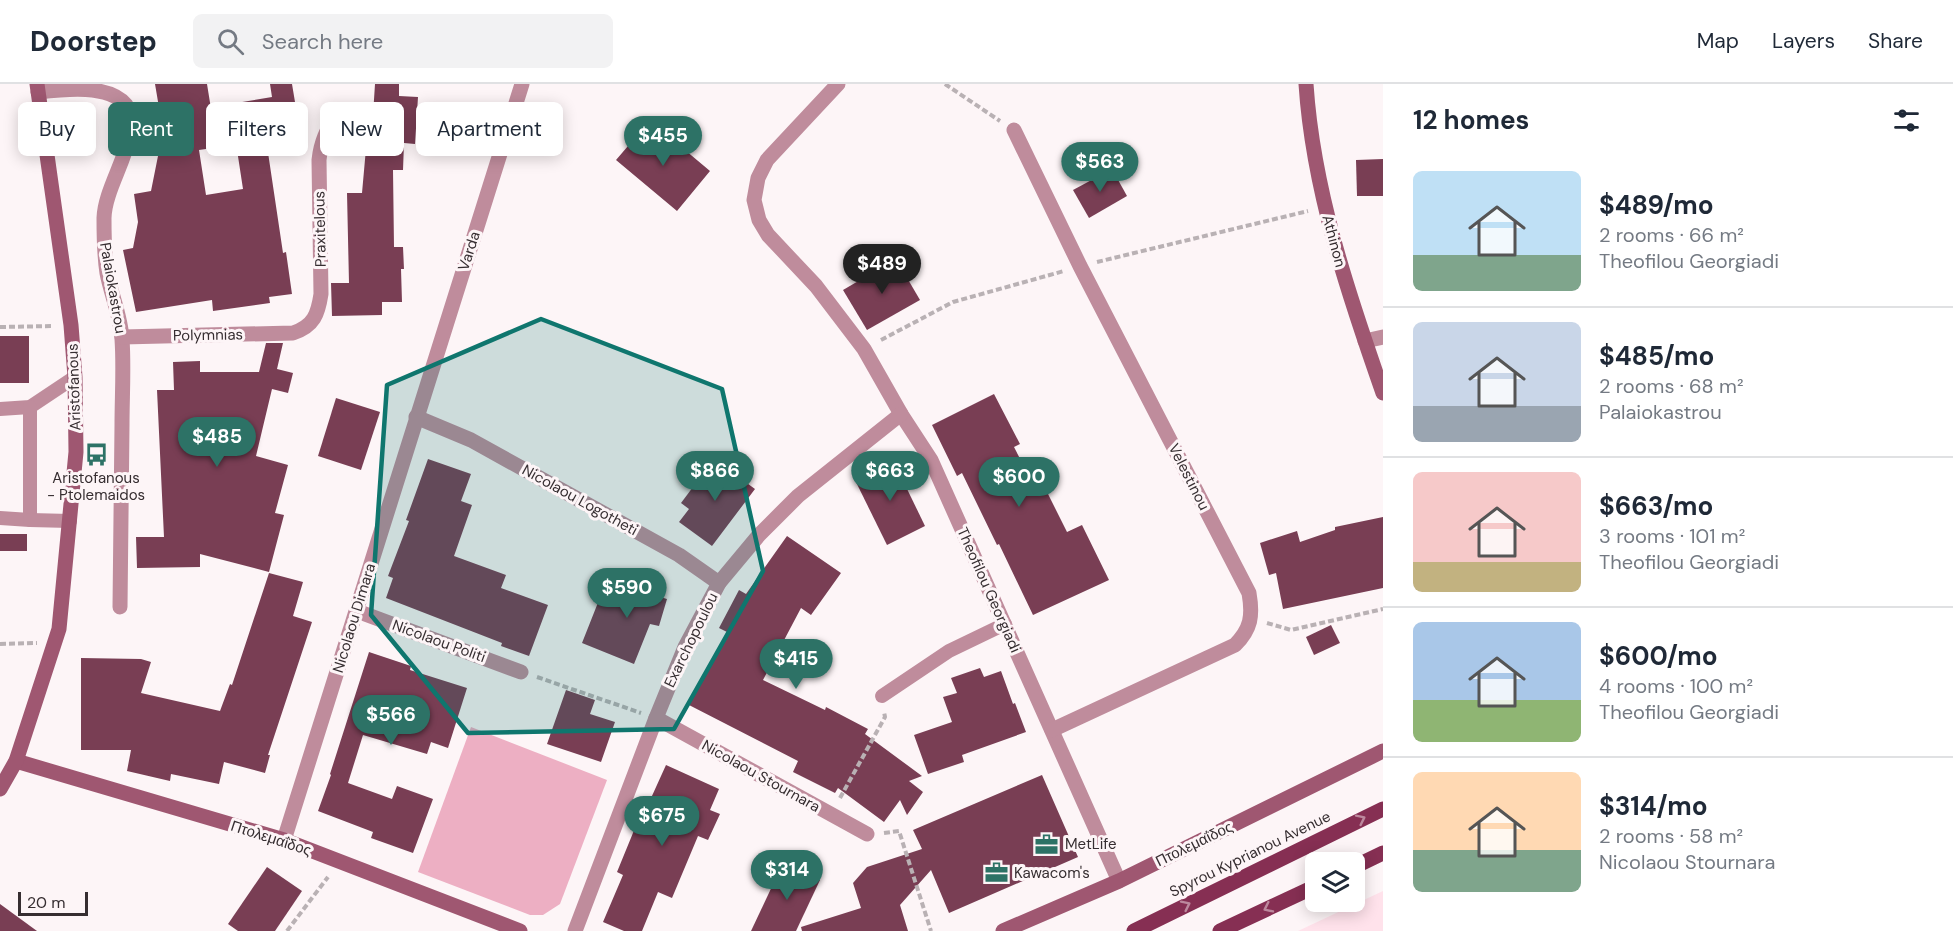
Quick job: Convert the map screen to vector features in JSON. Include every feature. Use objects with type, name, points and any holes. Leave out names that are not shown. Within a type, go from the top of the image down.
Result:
[{"type":"main road","name":"Spyrou Kyprianou Avenue","points":[[1134,931],[1383,809]]},
{"type":"main road","points":[[1365,862],[1383,853]]},
{"type":"main road","points":[[1220,931],[1305,890]]},
{"type":"street","name":"Varda","points":[[416,417],[522,84]]},
{"type":"street","name":"Theofilou Georgiadi","points":[[838,84],[767,160],[758,178],[754,200],[759,220],[768,234],[816,286],[864,349],[901,414],[931,460],[1119,881]]},
{"type":"street","name":"Athinon","points":[[1306,84],[1326,207],[1344,277],[1383,393]]},
{"type":"street","name":"Palaiokastrou","points":[[37,88],[102,87],[114,92],[125,104],[130,117],[131,129],[126,149],[107,196],[104,214],[107,272],[122,337],[120,607]]},
{"type":"street","name":"Aristofanous","points":[[0,789],[16,761],[59,629],[76,452],[75,377],[71,325],[37,88]]},
{"type":"street","name":"Velestinou","points":[[1014,130],[1080,266],[1249,593],[1250,619]]},
{"type":"street","name":"Praxitelous","points":[[293,333],[305,329],[318,313],[321,294],[320,155]]},
{"type":"street","name":"Polymnias","points":[[122,337],[293,333]]},
{"type":"street","points":[[1365,341],[1383,337]]},
{"type":"street","name":"Exarchopoulou","points":[[575,931],[685,647],[719,583],[759,535],[798,496],[901,414]]},
{"type":"street","name":"Nicolaou Logotheti","points":[[416,417],[471,440],[679,555],[719,583]]},
{"type":"street","name":"Nicolaou Dimara","points":[[284,840],[416,417]]},
{"type":"street","name":"Nicolaou Politi","points":[[357,611],[521,672]]},
{"type":"street","points":[[1052,730],[1235,645],[1246,634],[1250,619]]},
{"type":"street","name":"Nicolaou Stournara","points":[[656,718],[867,834]]},
{"type":"street","name":"Πτολεμαΐδος","points":[[1004,931],[1119,881],[1383,752]]},
{"type":"street","name":"Πτολεμαΐδος","points":[[16,761],[284,840],[520,931]]},
{"type":"lane","points":[[0,410],[30,407],[75,377]]},
{"type":"lane","points":[[30,407],[30,520]]},
{"type":"lane","points":[[0,518],[70,521]]},
{"type":"lane","points":[[882,696],[949,651],[1005,624]]},
{"type":"path","points":[[945,84],[1014,130]]},
{"type":"path","points":[[0,327],[71,325]]},
{"type":"path","points":[[1250,619],[1291,630],[1383,609]]},
{"type":"path","points":[[0,644],[55,643]]},
{"type":"path","points":[[521,672],[656,718]]},
{"type":"path","points":[[831,814],[885,717],[882,696]]},
{"type":"path","points":[[867,834],[899,831],[931,931]]},
{"type":"path","points":[[287,931],[339,861]]},
{"type":"highlighted area","points":[[541,319],[722,389],[763,571],[674,729],[468,733],[371,615],[387,385]]},
{"type":"shaded area","points":[[471,727],[607,780],[560,904],[543,915],[530,915],[418,872]]},
{"type":"shaded area","points":[[1383,891],[1383,931],[1298,931],[1338,912],[1365,912],[1365,899]]},
{"type":"building","points":[[155,84],[207,84],[210,102],[206,102],[206,149],[199,150],[206,195],[243,189],[238,156],[269,156],[283,253],[286,252],[292,294],[269,297],[270,303],[213,311],[212,300],[136,312],[123,250],[133,248],[138,222],[134,194],[151,191],[158,156],[194,156],[194,102],[158,102]]},
{"type":"building","points":[[270,84],[292,84],[295,102],[242,102],[272,97]]},
{"type":"building","points":[[375,84],[399,84],[399,96],[418,97],[415,144],[404,143],[404,102],[374,102]]},
{"type":"building","points":[[646,125],[676,150],[679,145],[710,171],[677,211],[616,160]]},
{"type":"building","points":[[365,156],[404,156],[403,170],[393,170],[394,247],[403,247],[402,302],[382,302],[382,315],[332,316],[331,283],[349,283],[347,193],[362,193]]},
{"type":"building","points":[[1383,159],[1383,196],[1357,196],[1356,160]]},
{"type":"building","points":[[1112,169],[1127,196],[1089,218],[1073,190]]},
{"type":"building","points":[[896,259],[920,300],[867,330],[843,290]]},
{"type":"building","points":[[0,336],[29,336],[29,383],[0,383]]},
{"type":"building","points":[[266,343],[283,343],[277,369],[293,373],[288,393],[272,389],[256,456],[288,465],[275,513],[284,515],[269,572],[200,554],[200,567],[137,568],[136,537],[164,537],[157,390],[174,390],[173,362],[200,361],[200,372],[259,372]]},
{"type":"building","points":[[994,394],[1020,444],[1014,447],[1031,480],[1039,476],[1067,532],[1082,525],[1109,580],[1033,615],[962,473],[957,476],[932,425]]},
{"type":"building","points":[[336,398],[380,412],[361,470],[318,456]]},
{"type":"building","points":[[428,459],[471,474],[461,501],[472,505],[454,556],[506,575],[501,588],[548,605],[529,656],[501,646],[502,643],[386,598],[393,578],[388,576],[409,521],[406,520]]},
{"type":"building","points":[[714,459],[755,489],[712,546],[679,522],[689,509],[681,503]]},
{"type":"building","points":[[893,460],[925,526],[887,545],[854,478]]},
{"type":"building","points":[[1383,517],[1383,588],[1283,609],[1276,573],[1269,575],[1260,543],[1297,531],[1300,542],[1335,530],[1335,527]]},
{"type":"building","points":[[0,534],[27,534],[27,551],[0,551]]},
{"type":"building","points":[[787,536],[841,573],[811,615],[801,608],[763,680],[825,710],[826,707],[868,729],[865,734],[922,776],[909,781],[923,792],[907,815],[900,800],[884,822],[838,788],[835,793],[793,772],[798,761],[689,705],[729,633],[719,628],[739,590],[746,594]]},
{"type":"building","points":[[628,572],[661,581],[657,596],[667,599],[659,626],[650,624],[634,664],[582,643],[599,600],[618,606]]},
{"type":"building","points":[[269,573],[303,582],[293,616],[312,622],[268,755],[270,755],[265,773],[224,762],[219,784],[171,774],[170,781],[127,771],[131,750],[81,750],[81,658],[141,659],[151,662],[141,693],[220,711],[230,684],[232,685]]},
{"type":"building","points":[[1331,625],[1340,643],[1314,655],[1306,637]]},
{"type":"building","points":[[369,652],[411,666],[410,670],[467,688],[448,748],[431,742],[427,754],[363,735],[348,783],[392,799],[397,786],[433,799],[413,853],[371,838],[373,832],[318,811]]},
{"type":"building","points":[[980,668],[984,677],[1001,671],[1026,732],[962,755],[964,762],[928,774],[914,735],[952,722],[943,697],[957,693],[951,678]]},
{"type":"building","points":[[566,690],[595,700],[590,714],[615,722],[601,762],[547,744]]},
{"type":"building","points":[[666,765],[719,789],[710,810],[720,814],[708,840],[698,836],[672,898],[658,892],[642,931],[624,931],[603,922],[623,875],[617,872],[635,828],[637,829]]},
{"type":"building","points":[[1042,775],[1078,857],[949,913],[931,870],[900,905],[908,931],[802,931],[801,927],[861,908],[853,883],[867,867],[922,849],[913,830]]},
{"type":"building","points":[[783,863],[820,880],[796,931],[751,931]]},
{"type":"building","points":[[267,867],[302,891],[275,931],[238,931],[228,924]]},
{"type":"building","points":[[0,904],[37,931],[0,931]]},
{"type":"place","name":"Aristofanous - Ptolemaidos","points":[[96,454]]},
{"type":"place","name":"MetLife","points":[[1047,844]]},
{"type":"place","name":"Kawacom's","points":[[996,873]]}]
